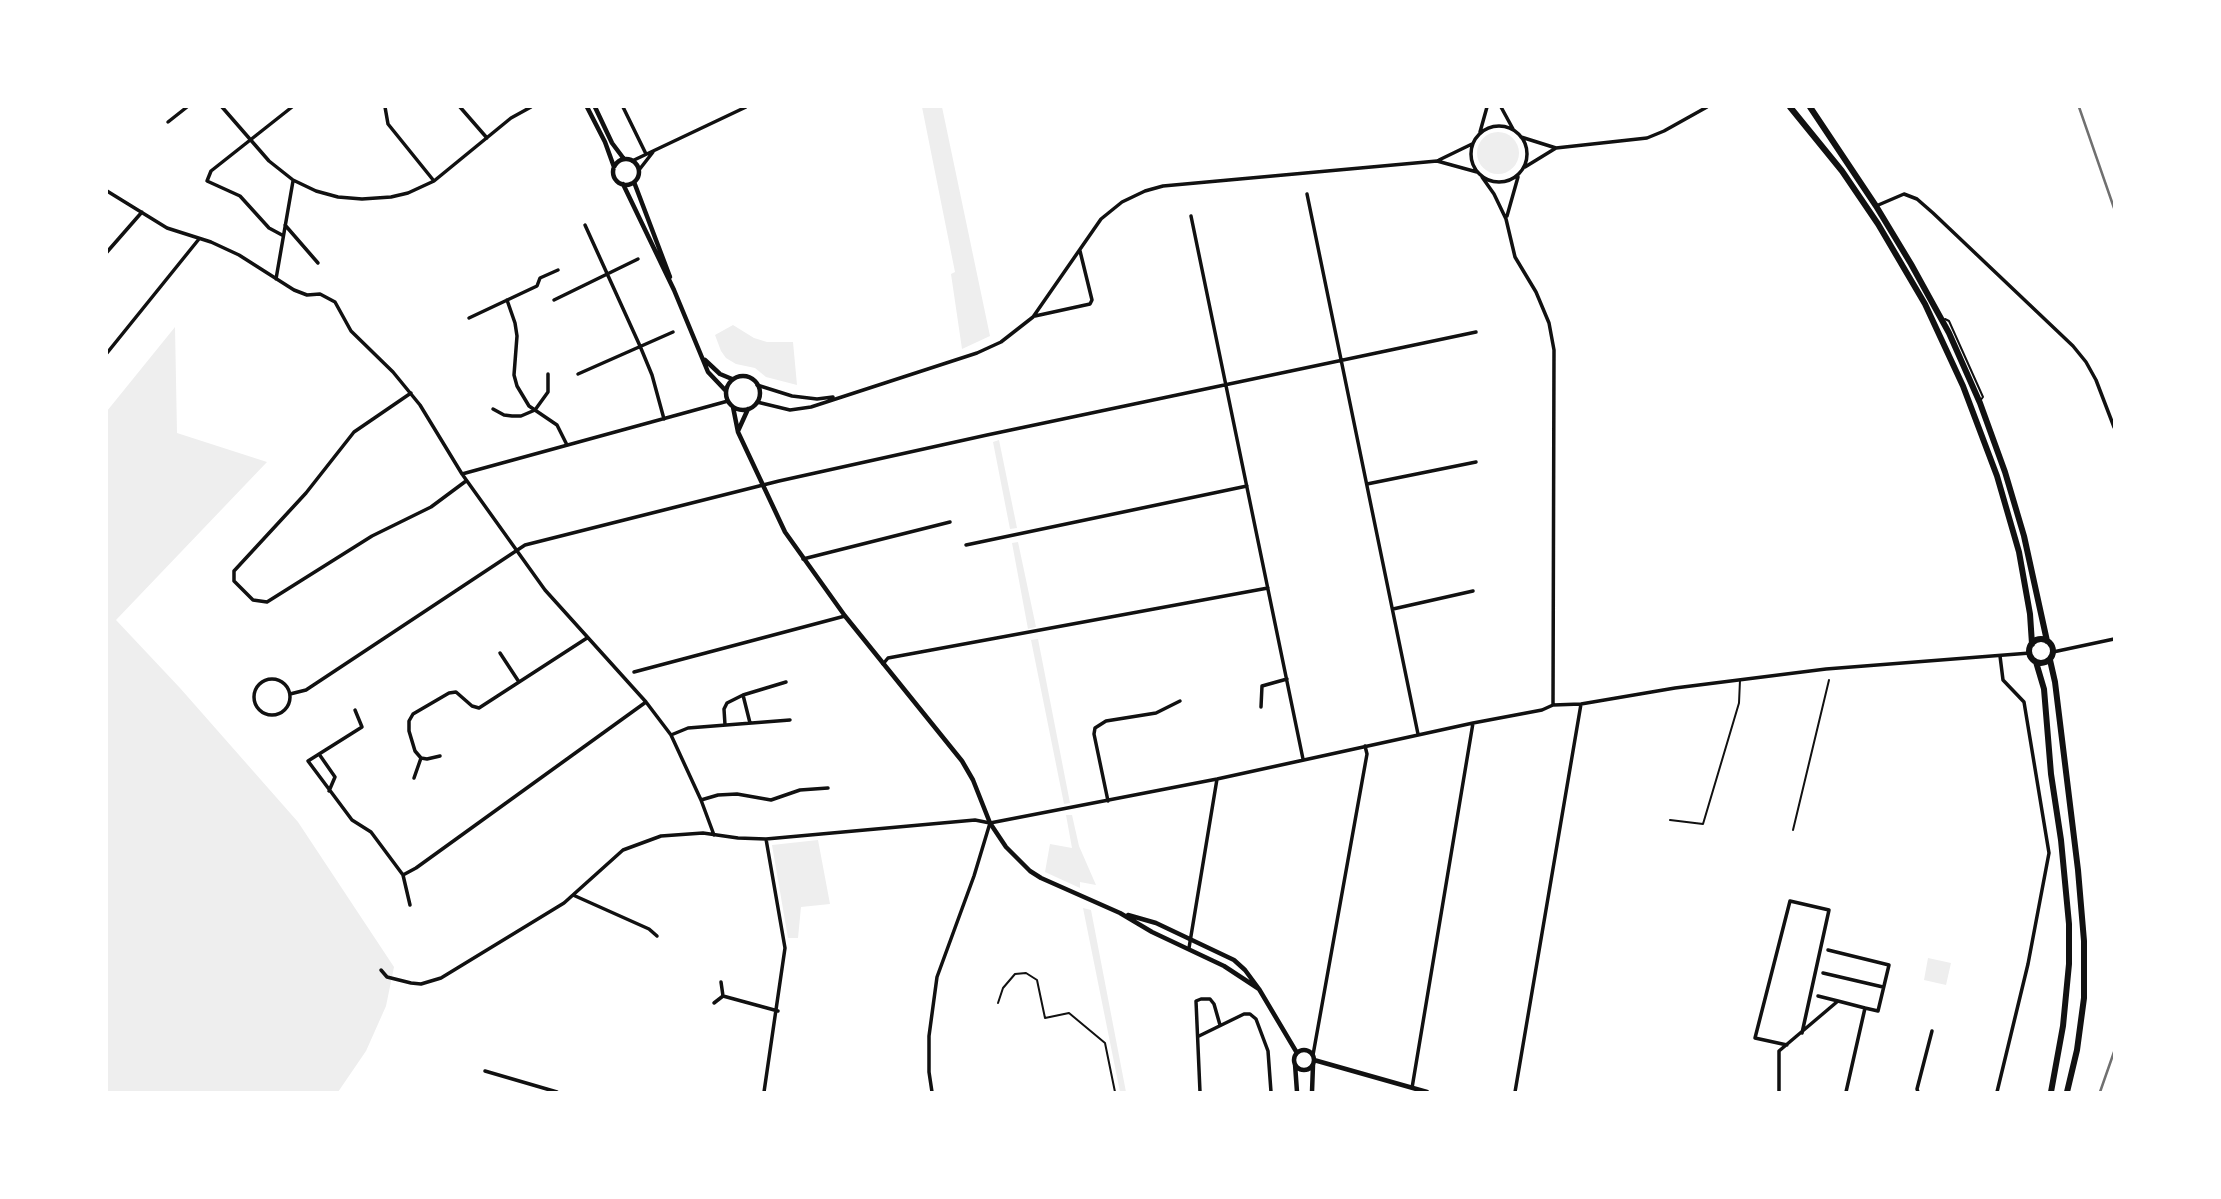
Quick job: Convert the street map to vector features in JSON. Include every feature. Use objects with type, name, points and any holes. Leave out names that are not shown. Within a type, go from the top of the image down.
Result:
[{"type":"main road","points":[[1790,107],[1842,171],[1878,223],[1925,304],[1963,387],[1997,476],[2019,552],[2030,614],[2030,653],[2036,662],[2044,689],[2069,924],[2069,964],[2063,1026],[2051,1092]]},
{"type":"main road","points":[[1810,107],[1876,206],[1941,317],[1980,403],[2006,472],[2024,536],[2047,641],[2053,652],[2050,660],[2078,870],[2084,941],[2084,998],[2077,1050],[2067,1092]]},
{"type":"main road","points":[[2032,645],[2040,640],[2047,641]]},
{"type":"main road","points":[[2036,662],[2050,660]]},
{"type":"street","points":[[168,122],[187,107]]},
{"type":"street","points":[[222,107],[278,170],[293,180],[316,191],[338,197],[362,199],[391,197],[434,181],[511,118],[531,107]]},
{"type":"street","points":[[282,235],[269,228],[240,196],[207,181],[211,171],[292,107]]},
{"type":"street","points":[[385,107],[388,124],[434,181]]},
{"type":"street","points":[[460,107],[487,138]]},
{"type":"street","points":[[581,107],[588,108],[614,168],[616,180],[623,184],[681,307],[708,372],[726,391],[728,401],[733,407],[738,432],[785,532],[845,616],[962,761],[973,780],[990,823],[1006,847],[1031,872],[1189,948],[1224,966],[1259,989]]},
{"type":"street","points":[[595,107],[612,143],[624,159],[632,161],[639,170]]},
{"type":"street","points":[[623,107],[646,154]]},
{"type":"street","points":[[632,161],[746,107]]},
{"type":"street","points":[[1476,172],[1471,158],[1472,144],[1480,132],[1487,107]]},
{"type":"street","points":[[1501,107],[1514,130],[1521,136],[1556,148]]},
{"type":"street","points":[[1506,219],[1519,174],[1524,167],[1556,148],[1647,138],[1707,107]]},
{"type":"street","points":[[1480,132],[1497,126],[1514,130]]},
{"type":"street","points":[[1521,136],[1527,151],[1524,167]]},
{"type":"street","points":[[757,402],[797,410],[984,350],[1017,331],[1033,317],[1101,219],[1122,202],[1163,186],[1437,161],[1472,144]]},
{"type":"street","points":[[654,151],[639,170],[634,182],[681,307]]},
{"type":"street","points":[[614,168],[624,159]]},
{"type":"street","points":[[1437,161],[1476,172],[1489,181],[1505,182],[1519,174]]},
{"type":"street","points":[[1482,177],[1506,219],[1515,257],[1536,292],[1549,323],[1554,350],[1553,705]]},
{"type":"street","points":[[276,279],[293,180]]},
{"type":"street","points":[[623,184],[634,182]]},
{"type":"street","points":[[107,191],[167,228],[239,255],[301,293],[320,294],[331,298],[351,331],[411,393],[466,481],[545,590],[646,702],[671,735],[714,835]]},
{"type":"street","points":[[1307,194],[1418,734]]},
{"type":"street","points":[[1876,206],[1904,194],[1917,199],[1933,213],[2073,345],[2096,380],[2114,427]]},
{"type":"street","points":[[107,252],[142,212]]},
{"type":"street","points":[[1191,216],[1303,760]]},
{"type":"street","points":[[284,224],[318,263]]},
{"type":"street","points":[[585,225],[652,375],[664,419]]},
{"type":"street","points":[[107,353],[199,239]]},
{"type":"street","points":[[1033,317],[1090,304],[1092,300],[1079,249]]},
{"type":"street","points":[[554,300],[639,259]]},
{"type":"street","points":[[469,318],[537,286],[540,278],[558,270]]},
{"type":"street","points":[[507,300],[517,337],[514,375],[517,386],[523,398],[556,425],[567,445]]},
{"type":"street","points":[[578,374],[673,332]]},
{"type":"street","points":[[290,694],[306,690],[525,545],[961,440],[1476,332]]},
{"type":"street","points":[[703,357],[720,374],[733,379]]},
{"type":"street","points":[[493,409],[512,416],[521,416],[535,410],[548,392],[548,374]]},
{"type":"street","points":[[726,391],[738,376],[749,377],[757,385],[804,398],[841,397]]},
{"type":"street","points":[[738,432],[748,409],[757,402],[757,385]]},
{"type":"street","points":[[411,393],[354,432],[306,493],[234,571],[234,581],[253,600],[267,602],[372,537],[431,507],[466,481]]},
{"type":"street","points":[[462,474],[728,401]]},
{"type":"street","points":[[733,407],[748,409]]},
{"type":"street","points":[[1367,484],[1476,461]]},
{"type":"street","points":[[966,545],[1247,486]]},
{"type":"street","points":[[803,559],[950,522]]},
{"type":"street","points":[[883,664],[888,659],[1268,588]]},
{"type":"street","points":[[1392,609],[1473,591]]},
{"type":"street","points":[[634,672],[845,616]]},
{"type":"street","points":[[421,758],[410,741],[410,721],[413,714],[449,693],[456,692],[472,706],[479,708],[587,638]]},
{"type":"street","points":[[2053,652],[2114,639]]},
{"type":"street","points":[[500,653],[519,682]]},
{"type":"street","points":[[381,970],[387,977],[411,983],[421,984],[442,978],[557,908],[623,850],[661,836],[714,835],[766,839],[975,820],[990,823],[1217,779],[1418,734],[1542,710],[1553,705],[1581,704],[1740,679],[1838,668],[2030,653]]},
{"type":"street","points":[[1997,1092],[2028,964],[2049,853],[2024,702],[2003,680],[2000,656]]},
{"type":"street","points":[[270,679],[283,683],[290,694],[286,708],[278,714],[264,713],[255,701],[258,686],[270,679]]},
{"type":"street","points":[[1261,707],[1262,686],[1287,680]]},
{"type":"street","points":[[725,725],[724,709],[727,703],[743,695],[786,682]]},
{"type":"street","points":[[743,695],[750,723]]},
{"type":"street","points":[[1108,801],[1095,728],[1106,721],[1156,713],[1180,701]]},
{"type":"street","points":[[403,875],[646,702]]},
{"type":"street","points":[[1516,1092],[1581,704]]},
{"type":"street","points":[[355,710],[362,727],[308,761],[352,820],[371,832],[403,875],[410,905]]},
{"type":"street","points":[[671,735],[688,728],[790,720]]},
{"type":"street","points":[[1412,1088],[1473,723]]},
{"type":"street","points":[[1312,1092],[1315,1071],[1313,1060],[1367,754],[1365,746]]},
{"type":"street","points":[[319,754],[335,777],[329,791]]},
{"type":"street","points":[[421,758],[440,756]]},
{"type":"street","points":[[414,778],[421,758]]},
{"type":"street","points":[[1189,948],[1217,779]]},
{"type":"street","points":[[701,800],[718,795],[737,794],[771,800],[800,790],[828,788]]},
{"type":"street","points":[[932,1092],[929,1036],[937,978],[990,823]]},
{"type":"street","points":[[764,1092],[778,1011],[785,948],[766,839]]},
{"type":"street","points":[[573,895],[649,929],[657,936]]},
{"type":"street","points":[[1787,1045],[1755,1038],[1790,901],[1829,910],[1802,1033]]},
{"type":"street","points":[[1120,913],[1156,923],[1191,938],[1234,960],[1245,970],[1297,1053],[1297,1092]]},
{"type":"street","points":[[1818,996],[1878,1011],[1889,965],[1828,950]]},
{"type":"street","points":[[1824,973],[1883,987]]},
{"type":"street","points":[[721,982],[723,996]]},
{"type":"street","points":[[723,996],[778,1011]]},
{"type":"street","points":[[714,1003],[723,996]]},
{"type":"street","points":[[1200,1092],[1196,1001],[1210,999],[1214,1003],[1220,1025]]},
{"type":"street","points":[[1779,1092],[1779,1051],[1838,1001]]},
{"type":"street","points":[[1846,1092],[1865,1008]]},
{"type":"street","points":[[1199,1036],[1244,1014],[1250,1014],[1256,1019],[1268,1051],[1271,1092]]},
{"type":"street","points":[[1918,1092],[1932,1031]]},
{"type":"street","points":[[1297,1053],[1304,1050],[1313,1060],[1427,1092]]},
{"type":"street","points":[[1295,1064],[1305,1070],[1313,1060]]},
{"type":"street","points":[[485,1071],[557,1092]]},
{"type":"lane","points":[[1670,820],[1703,824],[1739,704],[1740,679]]},
{"type":"lane","points":[[1793,830],[1829,680]]},
{"type":"lane","points":[[998,1003],[1003,988],[1015,974],[1026,973],[1037,980],[1045,1018],[1069,1013],[1105,1043],[1115,1092]]},
{"type":"shaded area","points":[[922,107],[942,107],[990,336],[962,349],[951,274],[955,272]]},
{"type":"shaded area","points":[[1498,132],[1513,138],[1519,153],[1513,168],[1498,174],[1483,168],[1477,153],[1483,138]]},
{"type":"shaded area","points":[[733,325],[754,338],[767,342],[793,342],[797,385],[766,377],[755,368],[736,364],[726,358],[715,335]]},
{"type":"shaded area","points":[[175,327],[177,433],[267,462],[116,620],[298,822],[394,967],[386,1006],[366,1051],[338,1092],[107,1092],[107,411]]},
{"type":"shaded area","points":[[999,440],[1017,528],[1010,529],[993,442]]},
{"type":"shaded area","points":[[1018,542],[1036,627],[1028,629],[1012,543]]},
{"type":"shaded area","points":[[1038,639],[1070,803],[1064,804],[1031,640]]},
{"type":"shaded area","points":[[1066,815],[1072,815],[1079,846],[1096,885],[1080,882],[1080,888],[1045,872],[1050,844],[1072,848]]},
{"type":"shaded area","points":[[818,840],[830,904],[801,907],[798,938],[788,938],[772,845]]},
{"type":"shaded area","points":[[1083,908],[1091,910],[1126,1092],[1120,1092]]},
{"type":"shaded area","points":[[1928,958],[1951,963],[1946,985],[1924,980]]},
{"type":"railway","points":[[2079,107],[2114,208]]},
{"type":"railway","points":[[2100,1092],[2114,1052]]}]
